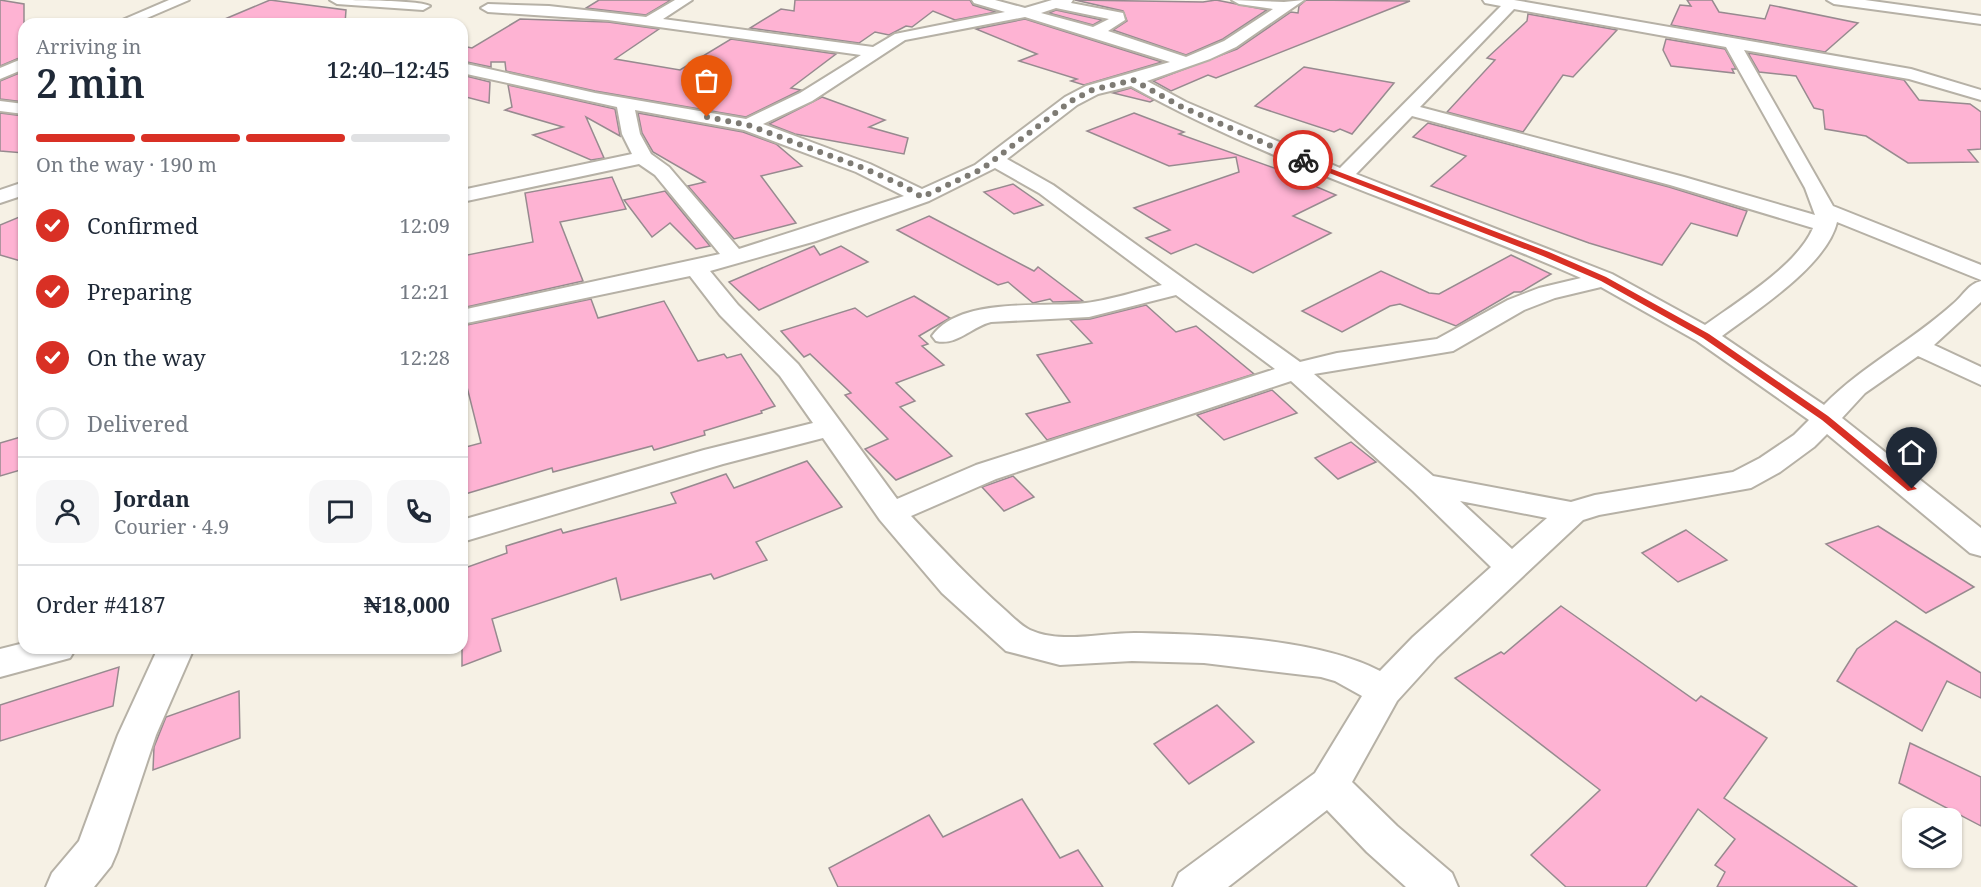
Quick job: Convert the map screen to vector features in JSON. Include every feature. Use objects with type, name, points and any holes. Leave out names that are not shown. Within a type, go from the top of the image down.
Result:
[{"type":"street","points":[[136,18],[183,0]]},
{"type":"street","points":[[337,0],[423,6]]},
{"type":"street","points":[[647,22],[685,0]]},
{"type":"street","points":[[979,0],[1029,12],[1186,62]]},
{"type":"street","points":[[1239,0],[1292,4]]},
{"type":"street","points":[[1490,0],[1911,74],[1981,95]]},
{"type":"street","points":[[1834,0],[1981,20]]},
{"type":"street","points":[[748,125],[806,98],[874,52],[900,37],[916,32],[1029,12],[1061,2],[1118,16],[1118,20],[1095,32]]},
{"type":"street","points":[[468,316],[696,268],[808,236],[922,197],[995,160],[1071,101],[1092,90],[1133,80],[1230,44],[1292,4]]},
{"type":"street","points":[[1343,176],[1511,4]]},
{"type":"street","points":[[488,9],[549,10],[874,52]]},
{"type":"street","points":[[1706,336],[1767,290],[1815,246],[1826,218],[1732,43]]},
{"type":"street","points":[[0,74],[18,66]]},
{"type":"street","points":[[468,69],[625,103],[748,125],[863,168],[902,185],[922,197]]},
{"type":"street","points":[[1133,80],[1180,106],[1343,176],[1604,279],[1706,336],[1825,418],[1981,545]]},
{"type":"street","points":[[625,103],[631,134],[643,157],[662,171],[716,237],[735,256]]},
{"type":"street","points":[[0,106],[18,108]]},
{"type":"street","points":[[1407,109],[1826,218],[1981,273]]},
{"type":"street","points":[[468,195],[643,157]]},
{"type":"street","points":[[995,160],[1046,189],[1295,371],[1424,484],[1513,569]]},
{"type":"street","points":[[0,197],[18,190]]},
{"type":"street","points":[[696,268],[729,310],[789,370],[832,426],[867,482],[891,513],[954,584],[1018,641],[1060,651],[1132,647],[1204,649],[1321,663],[1346,670],[1384,691]]},
{"type":"street","points":[[891,513],[986,472],[1295,371],[1338,361],[1444,346],[1516,305],[1547,293],[1604,279]]},
{"type":"street","points":[[945,336],[969,320],[991,315],[1060,313],[1089,309],[1182,287]]},
{"type":"street","points":[[1194,887],[1329,785],[1384,691],[1425,646],[1513,569],[1534,545],[1572,513],[1595,505],[1740,481],[1770,465],[1804,441],[1856,387],[1917,346],[1963,308],[1981,288]]},
{"type":"street","points":[[1917,346],[1981,377]]},
{"type":"street","points":[[468,529],[714,457],[832,426]]},
{"type":"street","points":[[1424,484],[1572,513]]},
{"type":"street","points":[[0,663],[34,654]]},
{"type":"street","points":[[67,887],[96,852],[136,735],[173,654]]},
{"type":"street","points":[[1329,785],[1382,839],[1437,887]]},
{"type":"building","points":[[0,0],[24,4],[24,18],[18,18],[18,58],[0,66]]},
{"type":"building","points":[[270,0],[346,10],[345,18],[227,18]]},
{"type":"building","points":[[599,0],[671,0],[646,15],[586,8]]},
{"type":"building","points":[[795,0],[970,0],[973,5],[996,12],[955,20],[933,11],[912,27],[906,26],[889,35],[875,32],[859,43],[750,28],[781,9],[794,11]]},
{"type":"building","points":[[1075,0],[1203,2],[1216,0],[1267,10],[1223,39],[1186,55],[1113,30],[1127,21],[1123,11]]},
{"type":"building","points":[[1306,0],[1410,1],[1216,78],[1208,75],[1171,91],[1153,81],[1237,49],[1291,12],[1298,13],[1299,6]]},
{"type":"building","points":[[1687,0],[1712,0],[1719,12],[1765,19],[1770,5],[1858,23],[1825,52],[1671,25],[1680,5],[1691,6]]},
{"type":"building","points":[[1056,10],[1102,20],[1093,25],[1049,13]]},
{"type":"building","points":[[1528,14],[1617,30],[1573,77],[1563,75],[1523,132],[1447,112],[1495,60],[1487,58],[1527,21]]},
{"type":"building","points":[[520,19],[608,22],[659,29],[615,59],[680,70],[731,39],[836,54],[791,88],[801,90],[746,117],[595,91],[506,71],[505,62],[491,62],[491,67],[468,62],[468,47],[472,48]]},
{"type":"building","points":[[1025,19],[1162,62],[1084,85],[1071,81],[1077,79],[1019,61],[1037,54],[976,29]]},
{"type":"building","points":[[1666,39],[1725,49],[1736,69],[1732,69],[1734,73],[1671,66],[1663,50]]},
{"type":"building","points":[[1748,53],[1904,80],[1919,100],[1970,104],[1981,112],[1981,149],[1968,150],[1978,162],[1908,163],[1866,136],[1825,129],[1823,110],[1814,108],[1796,76],[1759,72]]},
{"type":"building","points":[[1304,67],[1394,83],[1352,134],[1340,129],[1334,132],[1255,106]]},
{"type":"building","points":[[18,74],[18,101],[0,99],[0,81]]},
{"type":"building","points":[[468,76],[490,82],[489,103],[468,98]]},
{"type":"building","points":[[508,85],[615,109],[620,136],[586,117],[604,158],[591,160],[533,135],[563,127],[505,110],[512,107]]},
{"type":"building","points":[[1131,88],[1154,100],[1150,102],[1113,93]]},
{"type":"building","points":[[822,97],[885,120],[869,127],[908,138],[904,154],[795,134],[769,124]]},
{"type":"building","points":[[0,113],[18,115],[18,152],[0,151]]},
{"type":"building","points":[[638,113],[743,132],[776,144],[802,166],[761,176],[796,223],[734,239],[688,186],[705,182],[653,152],[642,133]]},
{"type":"building","points":[[1134,113],[1184,132],[1179,134],[1302,178],[1298,179],[1336,195],[1293,216],[1331,233],[1253,273],[1196,244],[1171,254],[1146,238],[1170,230],[1134,208],[1239,172],[1236,157],[1169,166],[1087,131]]},
{"type":"building","points":[[1428,123],[1669,187],[1747,211],[1737,236],[1691,223],[1662,265],[1589,243],[1431,186],[1466,156],[1413,137]]},
{"type":"building","points":[[612,177],[626,209],[560,222],[583,281],[468,307],[468,255],[533,242],[525,193]]},
{"type":"building","points":[[1013,184],[1043,205],[1014,214],[984,192]]},
{"type":"building","points":[[665,191],[710,246],[696,249],[670,223],[652,237],[624,200]]},
{"type":"building","points":[[929,216],[1034,271],[1038,267],[1083,301],[1053,302],[1050,299],[1033,303],[1008,282],[998,285],[897,230]]},
{"type":"building","points":[[18,218],[18,260],[0,255],[0,225]]},
{"type":"building","points":[[814,246],[820,255],[841,246],[868,262],[759,310],[729,282]]},
{"type":"building","points":[[1511,255],[1551,274],[1521,292],[1514,292],[1456,326],[1400,304],[1390,306],[1342,332],[1302,311],[1381,271],[1429,293],[1439,294]]},
{"type":"building","points":[[914,296],[950,318],[919,336],[928,344],[922,346],[944,365],[896,383],[915,401],[900,407],[952,456],[896,480],[865,449],[888,439],[845,395],[851,393],[810,354],[804,357],[781,331],[855,308],[867,317]]},
{"type":"building","points":[[591,299],[598,318],[664,301],[698,361],[724,354],[727,358],[741,354],[775,406],[761,411],[762,413],[704,431],[705,435],[654,450],[652,446],[553,472],[552,468],[468,493],[468,446],[481,443],[468,391],[468,325]]},
{"type":"building","points":[[1146,305],[1176,332],[1196,326],[1254,374],[1047,440],[1026,414],[1070,402],[1037,355],[1092,343],[1070,320],[1090,319]]},
{"type":"building","points":[[1272,390],[1297,413],[1224,440],[1197,415]]},
{"type":"building","points":[[18,438],[18,471],[0,476],[0,443]]},
{"type":"building","points":[[1351,442],[1376,462],[1338,479],[1315,458]]},
{"type":"building","points":[[807,461],[842,507],[756,542],[767,560],[714,579],[711,574],[621,600],[616,578],[492,619],[501,651],[462,666],[462,654],[468,654],[468,567],[507,553],[506,546],[561,529],[563,533],[676,503],[671,493],[726,474],[734,488]]},
{"type":"building","points":[[1013,476],[1034,497],[1004,511],[982,487]]},
{"type":"building","points":[[1878,526],[1974,587],[1926,613],[1826,544]]},
{"type":"building","points":[[1686,530],[1727,560],[1678,582],[1642,553]]},
{"type":"building","points":[[1561,606],[1696,701],[1701,696],[1767,738],[1724,798],[1857,887],[1717,887],[1725,872],[1715,865],[1735,839],[1698,809],[1646,887],[1566,887],[1531,855],[1600,790],[1455,678],[1501,652],[1504,654]]},
{"type":"building","points":[[1896,621],[1981,673],[1981,698],[1947,681],[1922,731],[1837,681],[1857,649]]},
{"type":"building","points":[[119,667],[113,706],[0,741],[0,705]]},
{"type":"building","points":[[239,691],[240,738],[153,770],[154,747],[166,717]]},
{"type":"building","points":[[1217,705],[1254,742],[1189,784],[1154,744]]},
{"type":"building","points":[[1910,743],[1981,777],[1981,826],[1962,816],[1962,808],[1947,808],[1899,783]]},
{"type":"building","points":[[1022,799],[1060,858],[1078,850],[1103,887],[838,887],[829,868],[929,815],[943,837]]},
{"type":"way so far","points":[[707,117],[748,125],[863,168],[902,185],[922,197],[982,169],[1071,101],[1092,90],[1133,80],[1180,106],[1303,160]]},
{"type":"route","points":[[1303,160],[1546,254],[1604,279],[1706,336],[1825,418],[1912,489]]}]
